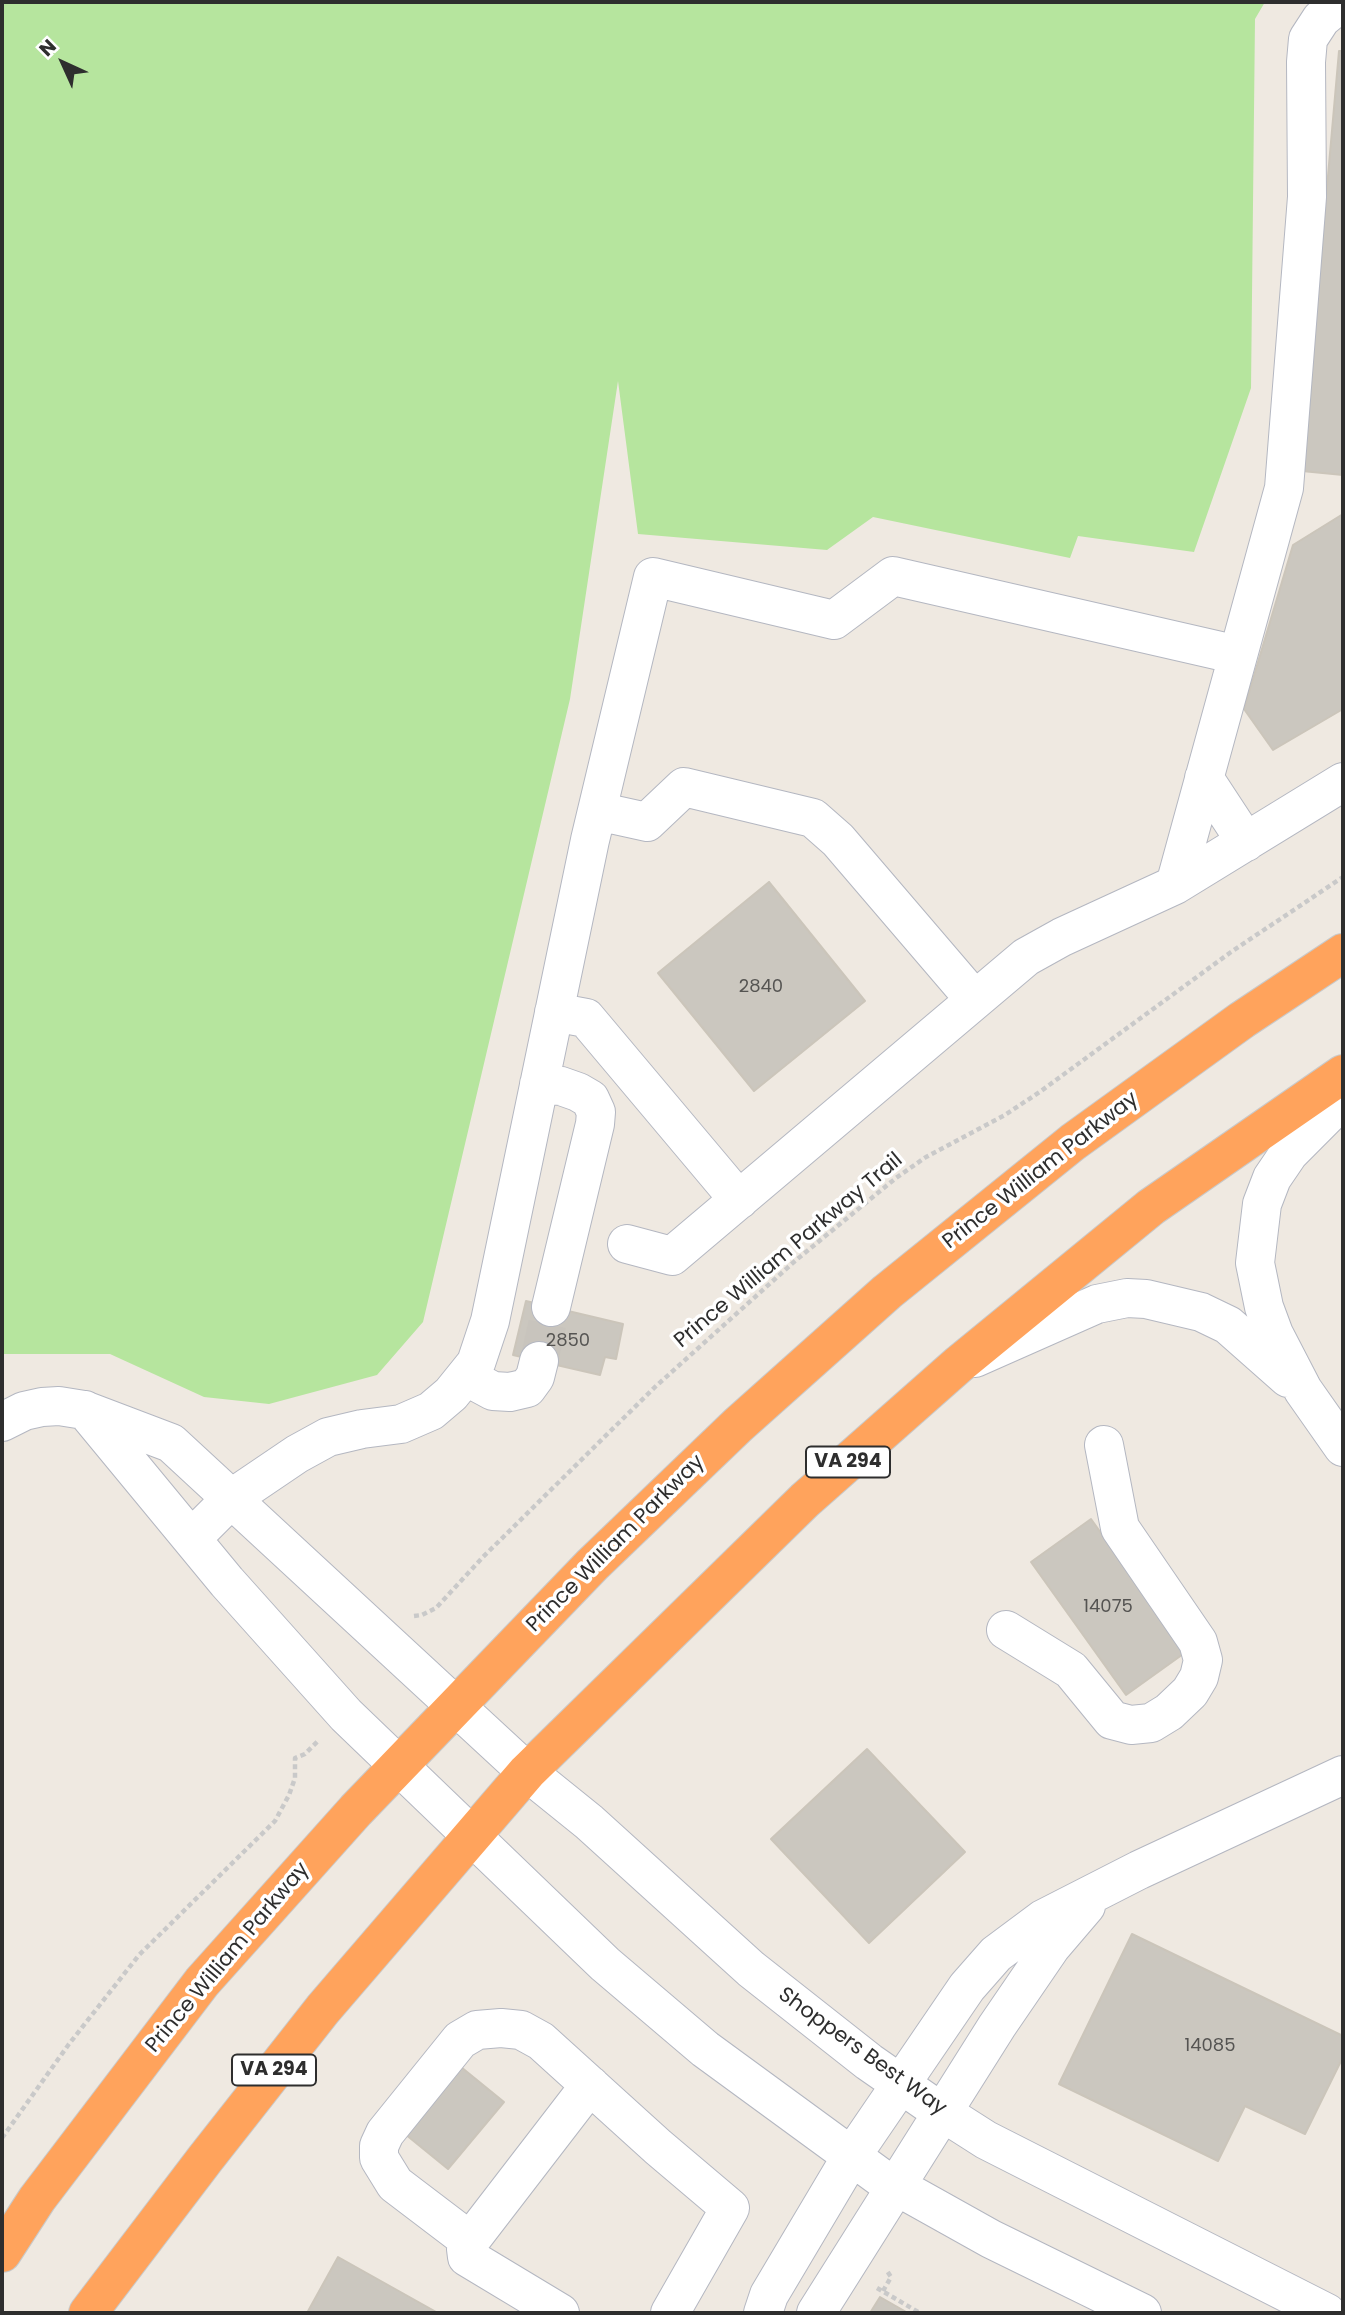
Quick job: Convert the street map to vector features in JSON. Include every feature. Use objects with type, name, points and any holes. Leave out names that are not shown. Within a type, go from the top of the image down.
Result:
[{"type":"highway","name":"Prince William Parkway","points":[[2,2253],[14,2226],[202,1982],[356,1810],[592,1564],[738,1424],[887,1292],[1073,1142],[1242,1020],[1343,953]]},
{"type":"highway","name":"VA 294","points":[[88,2313],[323,2009],[527,1772],[805,1500],[958,1365],[1151,1207],[1343,1074]]},
{"type":"street","points":[[1175,885],[1284,488],[1307,197],[1308,39],[1321,19],[1343,5]]},
{"type":"street","points":[[192,1538],[232,1498],[296,1454],[328,1437],[401,1424],[431,1410],[451,1394],[476,1363],[485,1340],[597,811],[653,577],[834,620],[893,576],[1238,655]]},
{"type":"street","points":[[1204,778],[1246,842]]},
{"type":"street","points":[[627,1244],[672,1256],[1026,957],[1062,937],[1175,885],[1343,782]]},
{"type":"street","points":[[597,811],[647,822],[684,788],[813,818],[838,840],[975,1000]]},
{"type":"street","points":[[554,1012],[586,1018],[739,1200]]},
{"type":"street","points":[[539,1084],[561,1086],[578,1092],[590,1098],[596,1112],[551,1307]]},
{"type":"street","points":[[1343,1099],[1289,1153],[1272,1178],[1262,1205],[1255,1263],[1264,1307],[1274,1335],[1303,1390],[1343,1447]]},
{"type":"street","points":[[958,1365],[1097,1304],[1127,1298],[1146,1298],[1201,1312],[1228,1325],[1303,1390]]},
{"type":"street","points":[[467,1377],[493,1391],[510,1392],[527,1388],[535,1377],[539,1361]]},
{"type":"street","name":"Shoppers Best Way","points":[[2,1422],[24,1411],[59,1406],[85,1410],[171,1443],[527,1772],[589,1822],[751,1969],[869,2062],[986,2140],[1327,2313]]},
{"type":"street","points":[[85,1410],[227,1582],[337,1705],[605,1964],[695,2041],[851,2157],[895,2186],[991,2239],[1142,2313]]},
{"type":"street","points":[[1006,1630],[1071,1670],[1105,1714],[1122,1723],[1151,1723],[1169,1712],[1190,1692],[1199,1676],[1203,1660],[1198,1642],[1120,1528],[1104,1445]]},
{"type":"street","points":[[763,2313],[769,2295],[851,2157],[967,1987],[996,1954],[1043,1919],[1139,1870],[1343,1774]]},
{"type":"street","points":[[816,2313],[942,2112],[1051,1947],[1100,1892]]},
{"type":"street","points":[[470,2241],[395,2183],[386,2173],[379,2158],[379,2146],[385,2133],[460,2040],[477,2030],[521,2030],[541,2041],[730,2208],[670,2313]]},
{"type":"street","points":[[560,2313],[467,2257],[466,2249],[590,2085]]},
{"type":"path","name":"Prince William Parkway Trail","points":[[403,1615],[422,1615],[436,1608],[489,1550],[655,1387],[795,1261],[897,1178],[926,1157],[1017,1107],[1231,952],[1343,877]]},
{"type":"path","points":[[2,2138],[69,2044],[139,1955],[275,1821],[292,1787],[296,1769],[295,1758],[304,1754]]},
{"type":"path","points":[[883,2291],[891,2277],[887,2271]]},
{"type":"path","points":[[877,2288],[920,2313]]},
{"type":"green space","points":[[2,2],[1265,2],[1255,19],[1251,388],[1194,552],[1078,536],[1070,558],[873,517],[827,550],[638,534],[618,381],[570,699],[423,1322],[377,1375],[269,1404],[204,1397],[110,1354],[2,1354]]},
{"type":"building","points":[[1339,51],[1343,51],[1343,475],[1302,471]]},
{"type":"building","points":[[1343,514],[1343,709],[1273,750],[1244,709],[1293,545]]},
{"type":"building","points":[[769,882],[865,1001],[754,1091],[658,973]]},
{"type":"building","points":[[526,1301],[623,1324],[616,1359],[605,1357],[600,1375],[513,1355]]},
{"type":"building","points":[[1091,1519],[1186,1652],[1126,1695],[1031,1562]]},
{"type":"building","points":[[867,1749],[965,1852],[869,1943],[771,1839]]},
{"type":"building","points":[[1132,1934],[1343,2036],[1343,2057],[1305,2134],[1245,2106],[1218,2161],[1059,2084]]},
{"type":"building","points":[[461,2067],[504,2102],[448,2169],[405,2134]]},
{"type":"building","points":[[338,2257],[438,2313],[307,2313]]},
{"type":"building","points":[[880,2297],[908,2313],[870,2313]]},
{"type":"tunnel","points":[[539,1361],[551,1307]]}]
